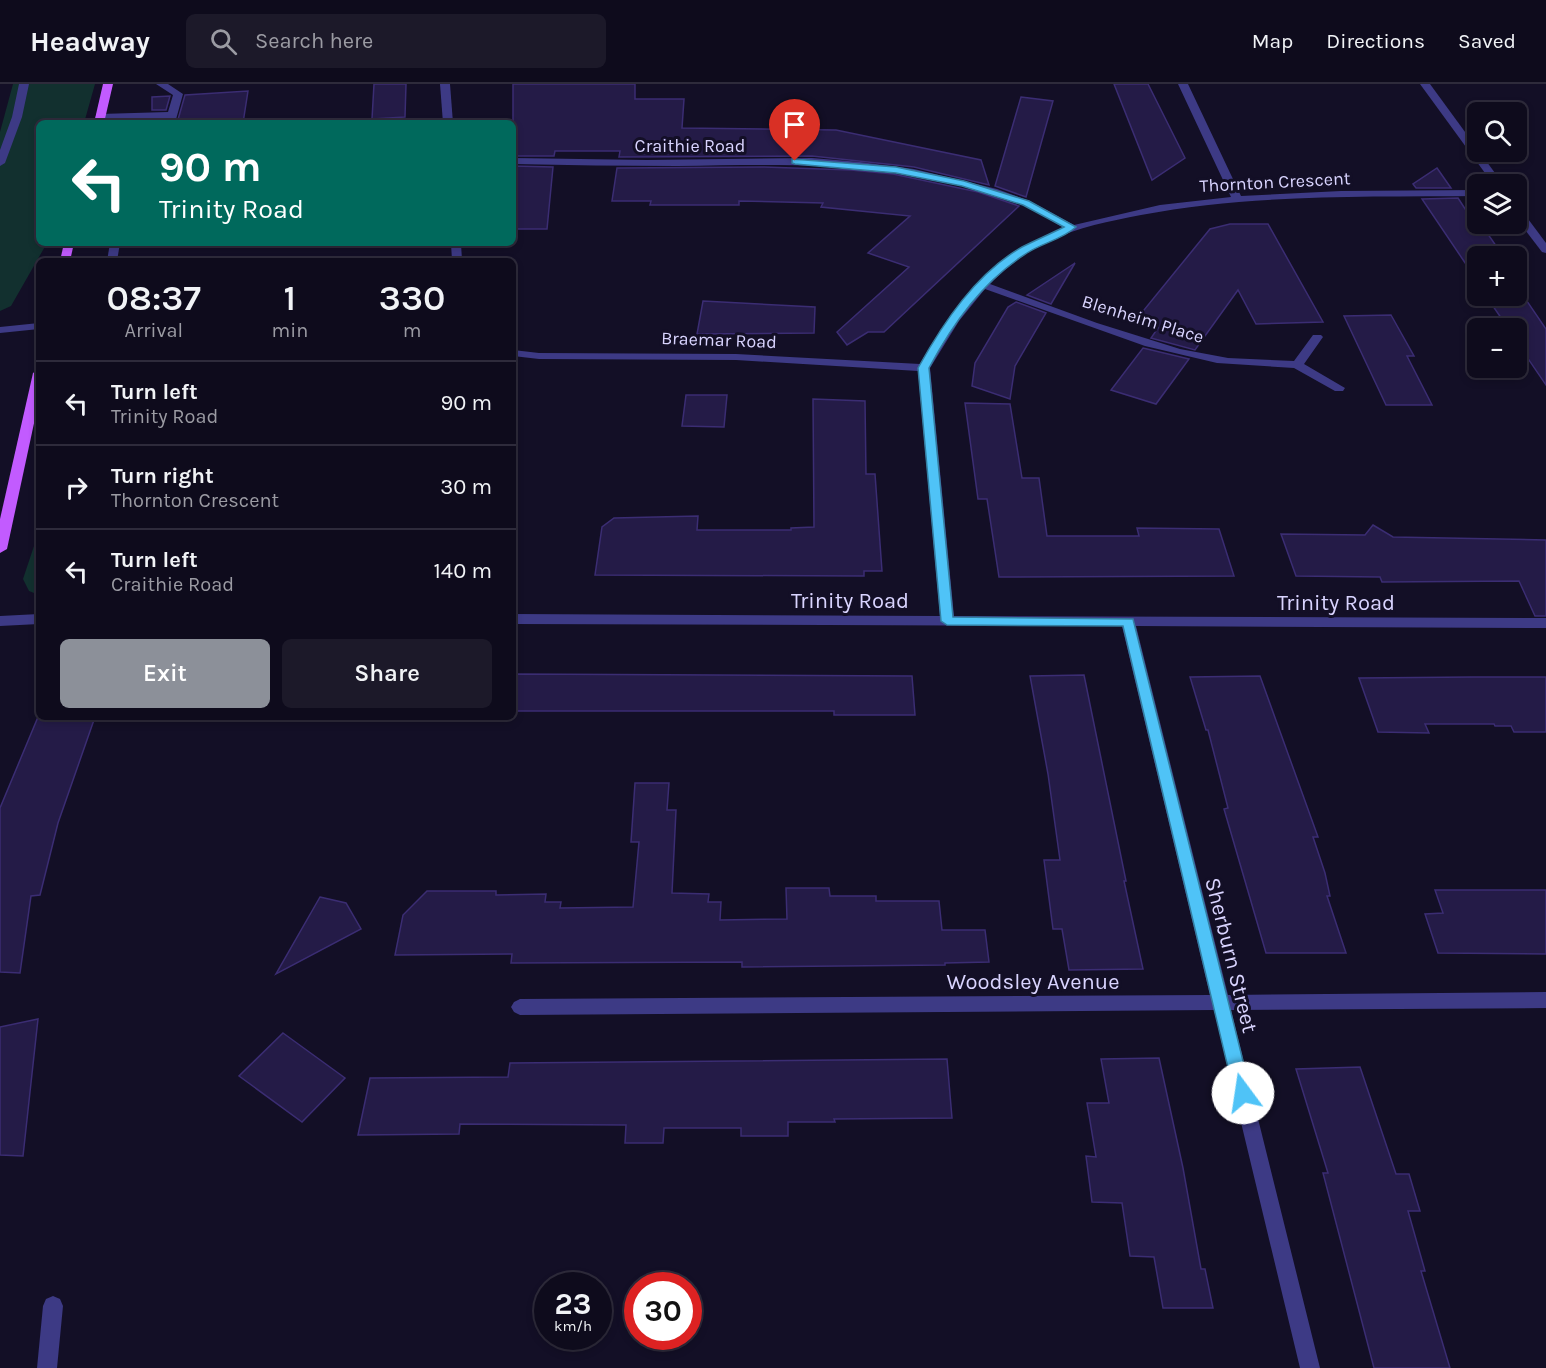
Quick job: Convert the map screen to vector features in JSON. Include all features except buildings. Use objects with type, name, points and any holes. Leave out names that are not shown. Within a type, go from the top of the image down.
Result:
[{"type":"main road","points":[[99,120],[108,84]]},
{"type":"main road","points":[[0,549],[36,387]]},
{"type":"street","points":[[0,163],[16,117],[24,84]]},
{"type":"street","points":[[99,120],[171,119],[178,94],[161,84]]},
{"type":"street","points":[[445,84],[448,120]]},
{"type":"street","points":[[1183,84],[1237,198]]},
{"type":"street","points":[[1425,84],[1491,174]]},
{"type":"street","name":"Craithie Road","points":[[516,161],[647,163],[812,161],[860,165],[914,172],[993,191],[1026,203],[1071,227]]},
{"type":"street","name":"Thornton Crescent","points":[[924,368],[944,330],[964,304],[983,285],[1024,250],[1071,227],[1155,208],[1237,198],[1467,193]]},
{"type":"street","points":[[1527,225],[1546,250]]},
{"type":"street","name":"Blenheim Place","points":[[983,285],[1151,344],[1191,355],[1209,359],[1297,365],[1339,388]]},
{"type":"street","points":[[0,330],[36,326]]},
{"type":"street","points":[[1297,365],[1317,337]]},
{"type":"street","name":"Braemar Road","points":[[516,352],[539,356],[736,357],[924,368]]},
{"type":"street","points":[[924,368],[947,621]]},
{"type":"street","points":[[0,621],[36,619]]},
{"type":"street","name":"Trinity Road","points":[[516,619],[1546,623]]},
{"type":"street","name":"Sherburn Street","points":[[1128,622],[1310,1368]]},
{"type":"street","name":"Woodsley Avenue","points":[[520,1007],[1546,1000]]},
{"type":"street","points":[[47,1368],[53,1306]]},
{"type":"green space","points":[[13,84],[95,84],[85,120],[36,120],[36,246],[45,246],[38,258],[36,258],[36,262],[11,306],[0,311],[0,132]]},
{"type":"green space","points":[[36,540],[36,594],[29,591],[23,579]]},
{"type":"route","points":[[795,161],[860,165],[914,172],[964,183],[1026,203],[1071,227],[1024,250],[999,270],[964,304],[944,330],[924,368],[947,621],[1128,622],[1243,1093]]}]
